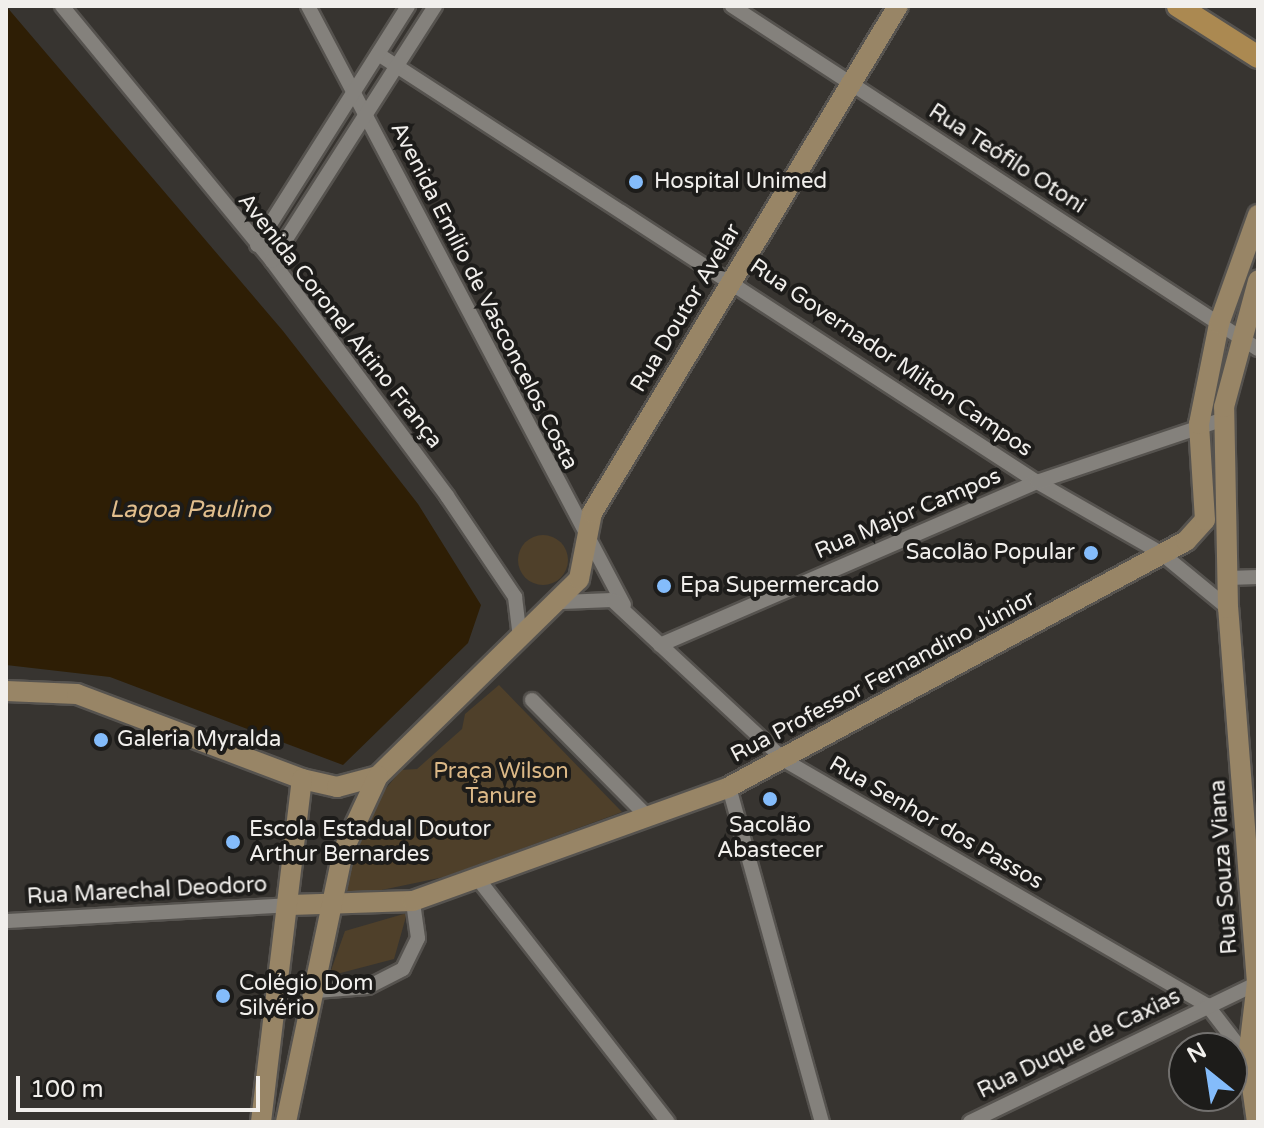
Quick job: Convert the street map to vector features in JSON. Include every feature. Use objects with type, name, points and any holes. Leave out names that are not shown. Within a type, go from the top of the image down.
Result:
[{"type":"main road","name":"Rua Doutor Avelar","points":[[591,553],[592,513],[731,278],[898,6]]},
{"type":"main road","points":[[1178,6],[1198,13],[1258,57]]},
{"type":"main road","points":[[1226,36],[1258,38]]},
{"type":"main road","points":[[1199,424],[1219,324],[1258,215]]},
{"type":"main road","name":"Rua Souza Viana","points":[[1257,1122],[1257,1092],[1248,1058],[1258,983],[1228,608],[1224,419],[1238,336],[1258,281]]},
{"type":"main road","name":"Rua Professor Fernandino Júnior","points":[[290,905],[333,909],[413,901],[478,879],[643,812],[729,787],[784,760],[1161,553],[1205,520],[1199,424]]},
{"type":"main road","points":[[286,1122],[343,851],[378,776],[562,602],[591,553]]},
{"type":"main road","points":[[6,691],[77,694],[302,779],[337,787],[378,776]]},
{"type":"main road","points":[[261,1122],[290,905],[302,779]]},
{"type":"street","name":"Avenida Coronel Altino França","points":[[62,6],[272,261],[515,597],[522,617],[520,642]]},
{"type":"street","name":"Avenida Emílio de Vasconcelos Costa","points":[[308,6],[355,90],[591,553]]},
{"type":"street","points":[[257,245],[408,6]]},
{"type":"street","points":[[272,261],[435,6]]},
{"type":"street","name":"Rua Teófilo Otoni","points":[[732,6],[1258,349]]},
{"type":"street","name":"Rua Governador Milton Campos","points":[[378,54],[731,278],[1037,482],[1161,553]]},
{"type":"street","name":"Rua Major Campos","points":[[660,645],[1037,482],[1199,424],[1224,419]]},
{"type":"street","name":"Rua Senhor dos Passos","points":[[591,553],[631,616],[784,760],[1207,1005],[1228,1032]]},
{"type":"street","points":[[1161,553],[1228,608]]},
{"type":"street","points":[[1228,578],[1258,577]]},
{"type":"street","name":"Rua Senhor dos Passos","points":[[562,602],[595,596],[631,616]]},
{"type":"street","points":[[532,700],[643,812]]},
{"type":"street","points":[[729,787],[822,1122]]},
{"type":"street","points":[[478,879],[668,1122]]},
{"type":"street","points":[[316,991],[368,987],[403,969],[418,938],[413,901]]},
{"type":"street","name":"Rua Marechal Deodoro","points":[[6,921],[290,905]]},
{"type":"street","points":[[1207,1005],[1258,983]]},
{"type":"street","name":"Rua Duque de Caxias","points":[[970,1122],[1207,1005]]},
{"type":"green space","points":[[543,535],[561,542],[568,560],[561,578],[543,585],[525,578],[518,560],[525,542]]},
{"type":"green space","name":"Praça Wilson Tanure","points":[[499,685],[622,812],[444,877],[343,898],[350,851],[375,802],[401,770],[417,769],[462,729],[465,714]]},
{"type":"green space","points":[[407,913],[394,959],[329,976],[345,931]]},
{"type":"water","name":"Lagoa Paulino","points":[[6,6],[283,331],[418,504],[481,605],[468,643],[343,765],[110,677],[6,665]]},
{"type":"place","name":"Hospital Unimed","points":[[636,182]]},
{"type":"place","name":"Sacolão Popular","points":[[1091,553]]},
{"type":"place","name":"Epa Supermercado","points":[[664,586]]},
{"type":"place","name":"Galeria Myralda","points":[[101,740]]},
{"type":"place","name":"Sacolão Abastecer","points":[[770,799]]},
{"type":"place","name":"Escola Estadual Doutor Arthur Bernardes","points":[[233,842]]},
{"type":"place","name":"Colégio Dom Silvério","points":[[223,996]]}]
